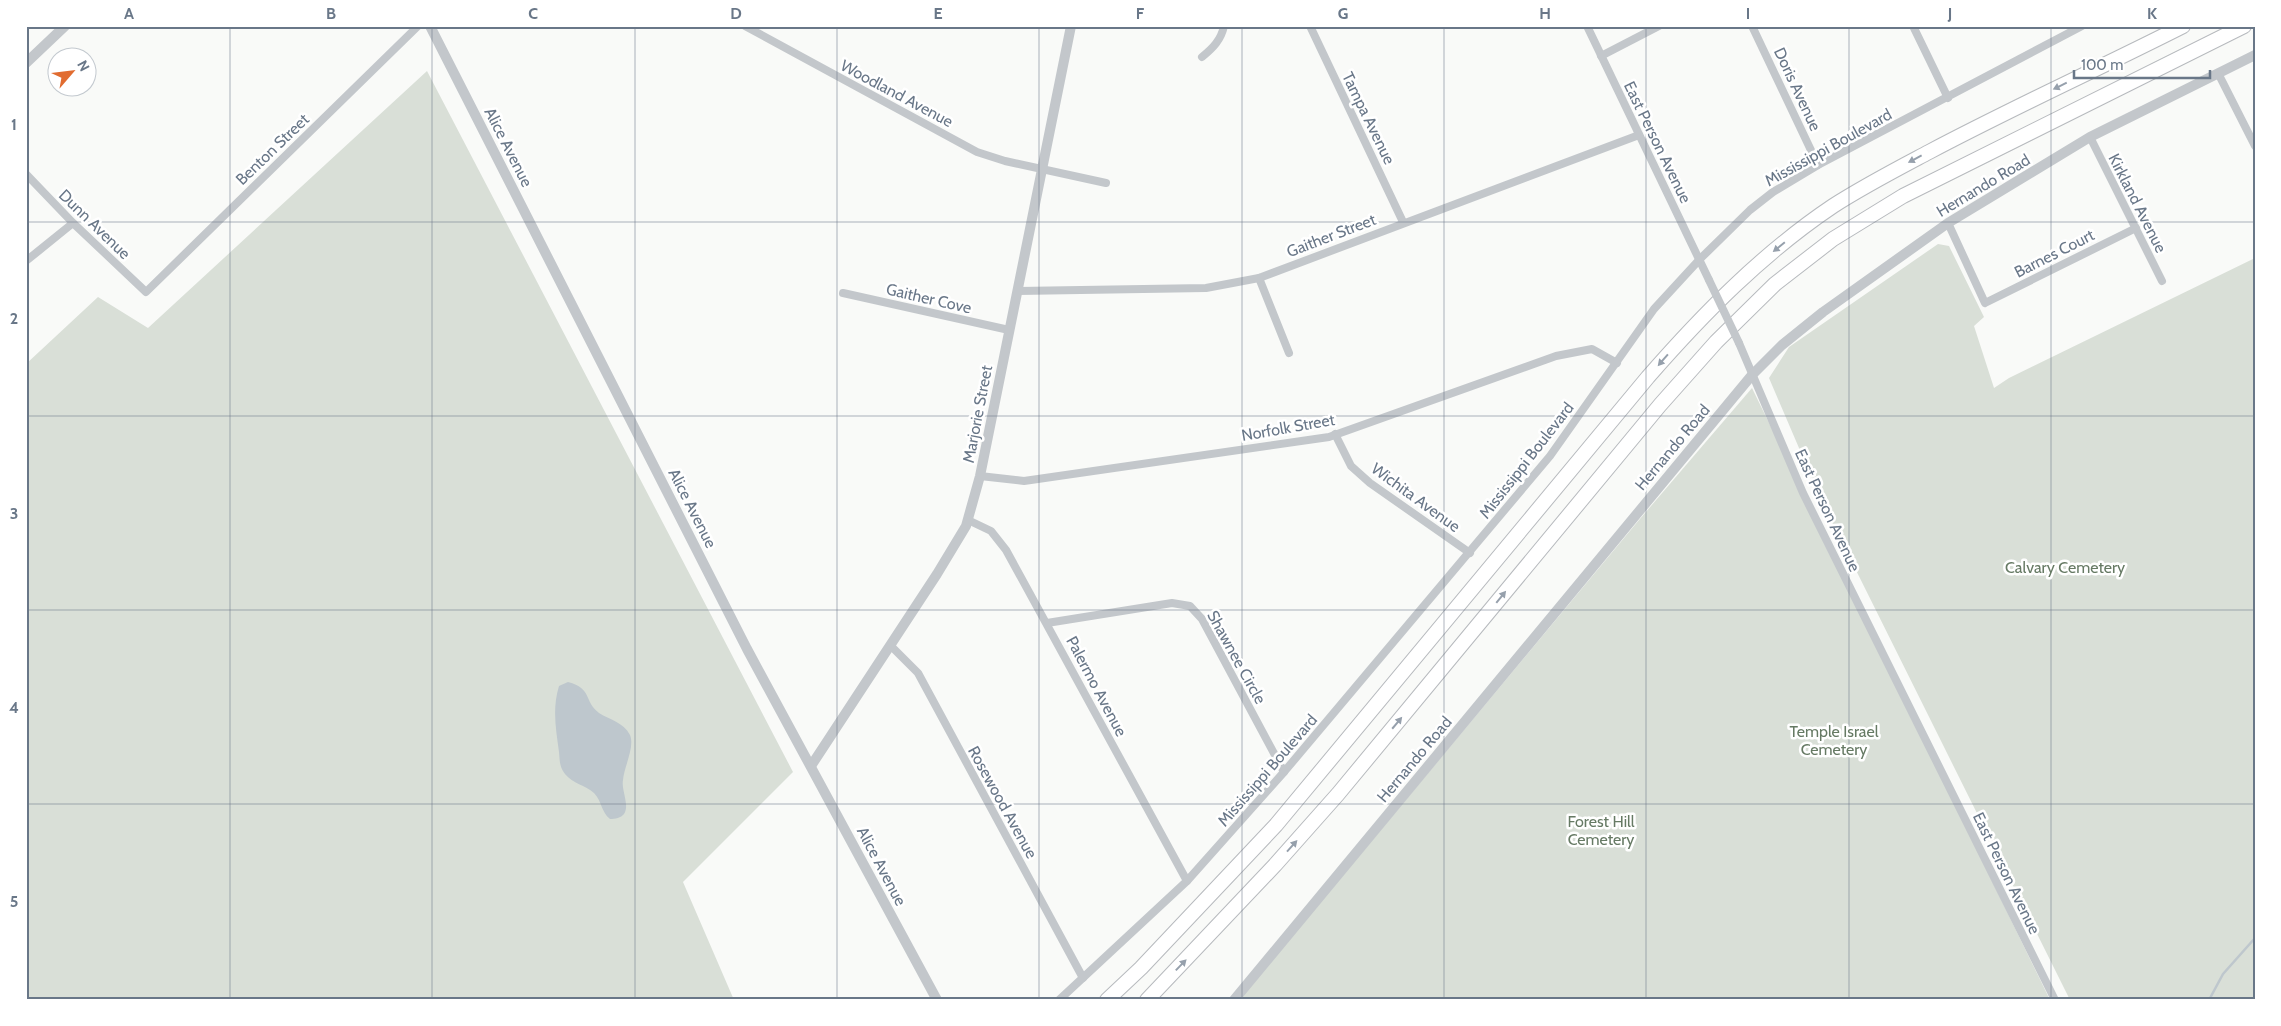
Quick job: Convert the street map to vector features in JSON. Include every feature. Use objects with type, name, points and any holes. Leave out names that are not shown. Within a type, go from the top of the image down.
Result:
[{"type":"highway","points":[[1107,1000],[1141,968],[1276,825],[1648,377],[1677,344],[1734,286],[1808,224],[1858,191],[1970,130],[2182,26]]},
{"type":"highway","points":[[1147,1000],[1332,802],[1660,405],[1716,342],[1775,284],[1833,239],[1902,196],[2244,26]]},
{"type":"street","points":[[26,63],[64,26]]},
{"type":"street","name":"Benton Street","points":[[146,292],[418,26]]},
{"type":"street","name":"Alice Avenue","points":[[430,26],[747,649],[937,1000]]},
{"type":"street","name":"Woodland Avenue","points":[[745,26],[977,152],[1006,161],[1042,167],[1106,183]]},
{"type":"street","name":"Marjorie Street","points":[[811,766],[937,574],[968,520],[980,476],[1071,26]]},
{"type":"street","points":[[1202,57],[1214,47],[1222,35],[1224,26]]},
{"type":"street","name":"Tampa Avenue","points":[[1310,26],[1403,222]]},
{"type":"street","name":"East Person Avenue","points":[[1587,26],[1710,280],[1739,343],[1802,493],[2055,1000]]},
{"type":"street","points":[[1601,56],[1659,26]]},
{"type":"street","name":"Doris Avenue","points":[[1752,26],[1818,164]]},
{"type":"street","points":[[1913,26],[1948,98]]},
{"type":"street","name":"Mississippi Boulevard","points":[[1059,1000],[1187,881],[1284,772],[1550,456],[1654,309],[1700,259],[1772,192],[1818,164],[1948,98],[2079,27]]},
{"type":"street","name":"Hernando Road","points":[[1234,1000],[1752,375],[1782,345],[1823,312],[1948,223],[2090,137],[2255,55]]},
{"type":"street","points":[[2218,73],[2255,146]]},
{"type":"street","name":"Gaither Street","points":[[1018,291],[1206,288],[1259,278],[1639,134]]},
{"type":"street","name":"Kirkland Avenue","points":[[2090,137],[2162,281]]},
{"type":"street","name":"Dunn Avenue","points":[[26,174],[72,223],[146,292]]},
{"type":"street","points":[[26,261],[72,223]]},
{"type":"street","name":"Barnes Court","points":[[1948,223],[1985,303],[2136,228]]},
{"type":"street","points":[[1259,278],[1289,354]]},
{"type":"street","name":"Gaither Cove","points":[[842,292],[1009,330]]},
{"type":"street","name":"Norfolk Street","points":[[980,476],[1024,481],[1336,434],[1556,356],[1592,349],[1617,363]]},
{"type":"street","name":"Wichita Avenue","points":[[1336,434],[1351,466],[1370,483],[1470,553]]},
{"type":"street","name":"Palermo Avenue","points":[[968,520],[991,531],[999,539],[1047,623],[1187,881]]},
{"type":"street","name":"Shawnee Circle","points":[[1047,623],[1172,603],[1190,606],[1205,624],[1284,772]]},
{"type":"street","name":"Rosewood Avenue","points":[[891,646],[918,673],[1083,978]]},
{"type":"green space","points":[[427,71],[793,772],[683,882],[734,1000],[26,1000],[26,364],[98,297],[148,328]]},
{"type":"green space","name":"Calvary Cemetery","points":[[1938,244],[1949,246],[1984,317],[1974,326],[1994,388],[2009,378],[2255,258],[2255,1000],[2070,1000],[1823,504],[1769,378],[1789,347]]},
{"type":"green space","name":"Forest Hill Cemetery","points":[[1752,388],[2050,1000],[1239,1000],[1639,520]]},
{"type":"shaded area","points":[[568,682],[585,691],[591,704],[599,713],[620,724],[630,735],[631,745],[623,784],[626,810],[620,817],[610,819],[594,793],[572,780],[565,774],[562,768],[555,711],[559,686]]},
{"type":"waterway","points":[[2209,1000],[2223,974],[2255,938]]},
{"type":"park label","name":"Temple Israel Cemetery","points":[[1834,740]]}]
